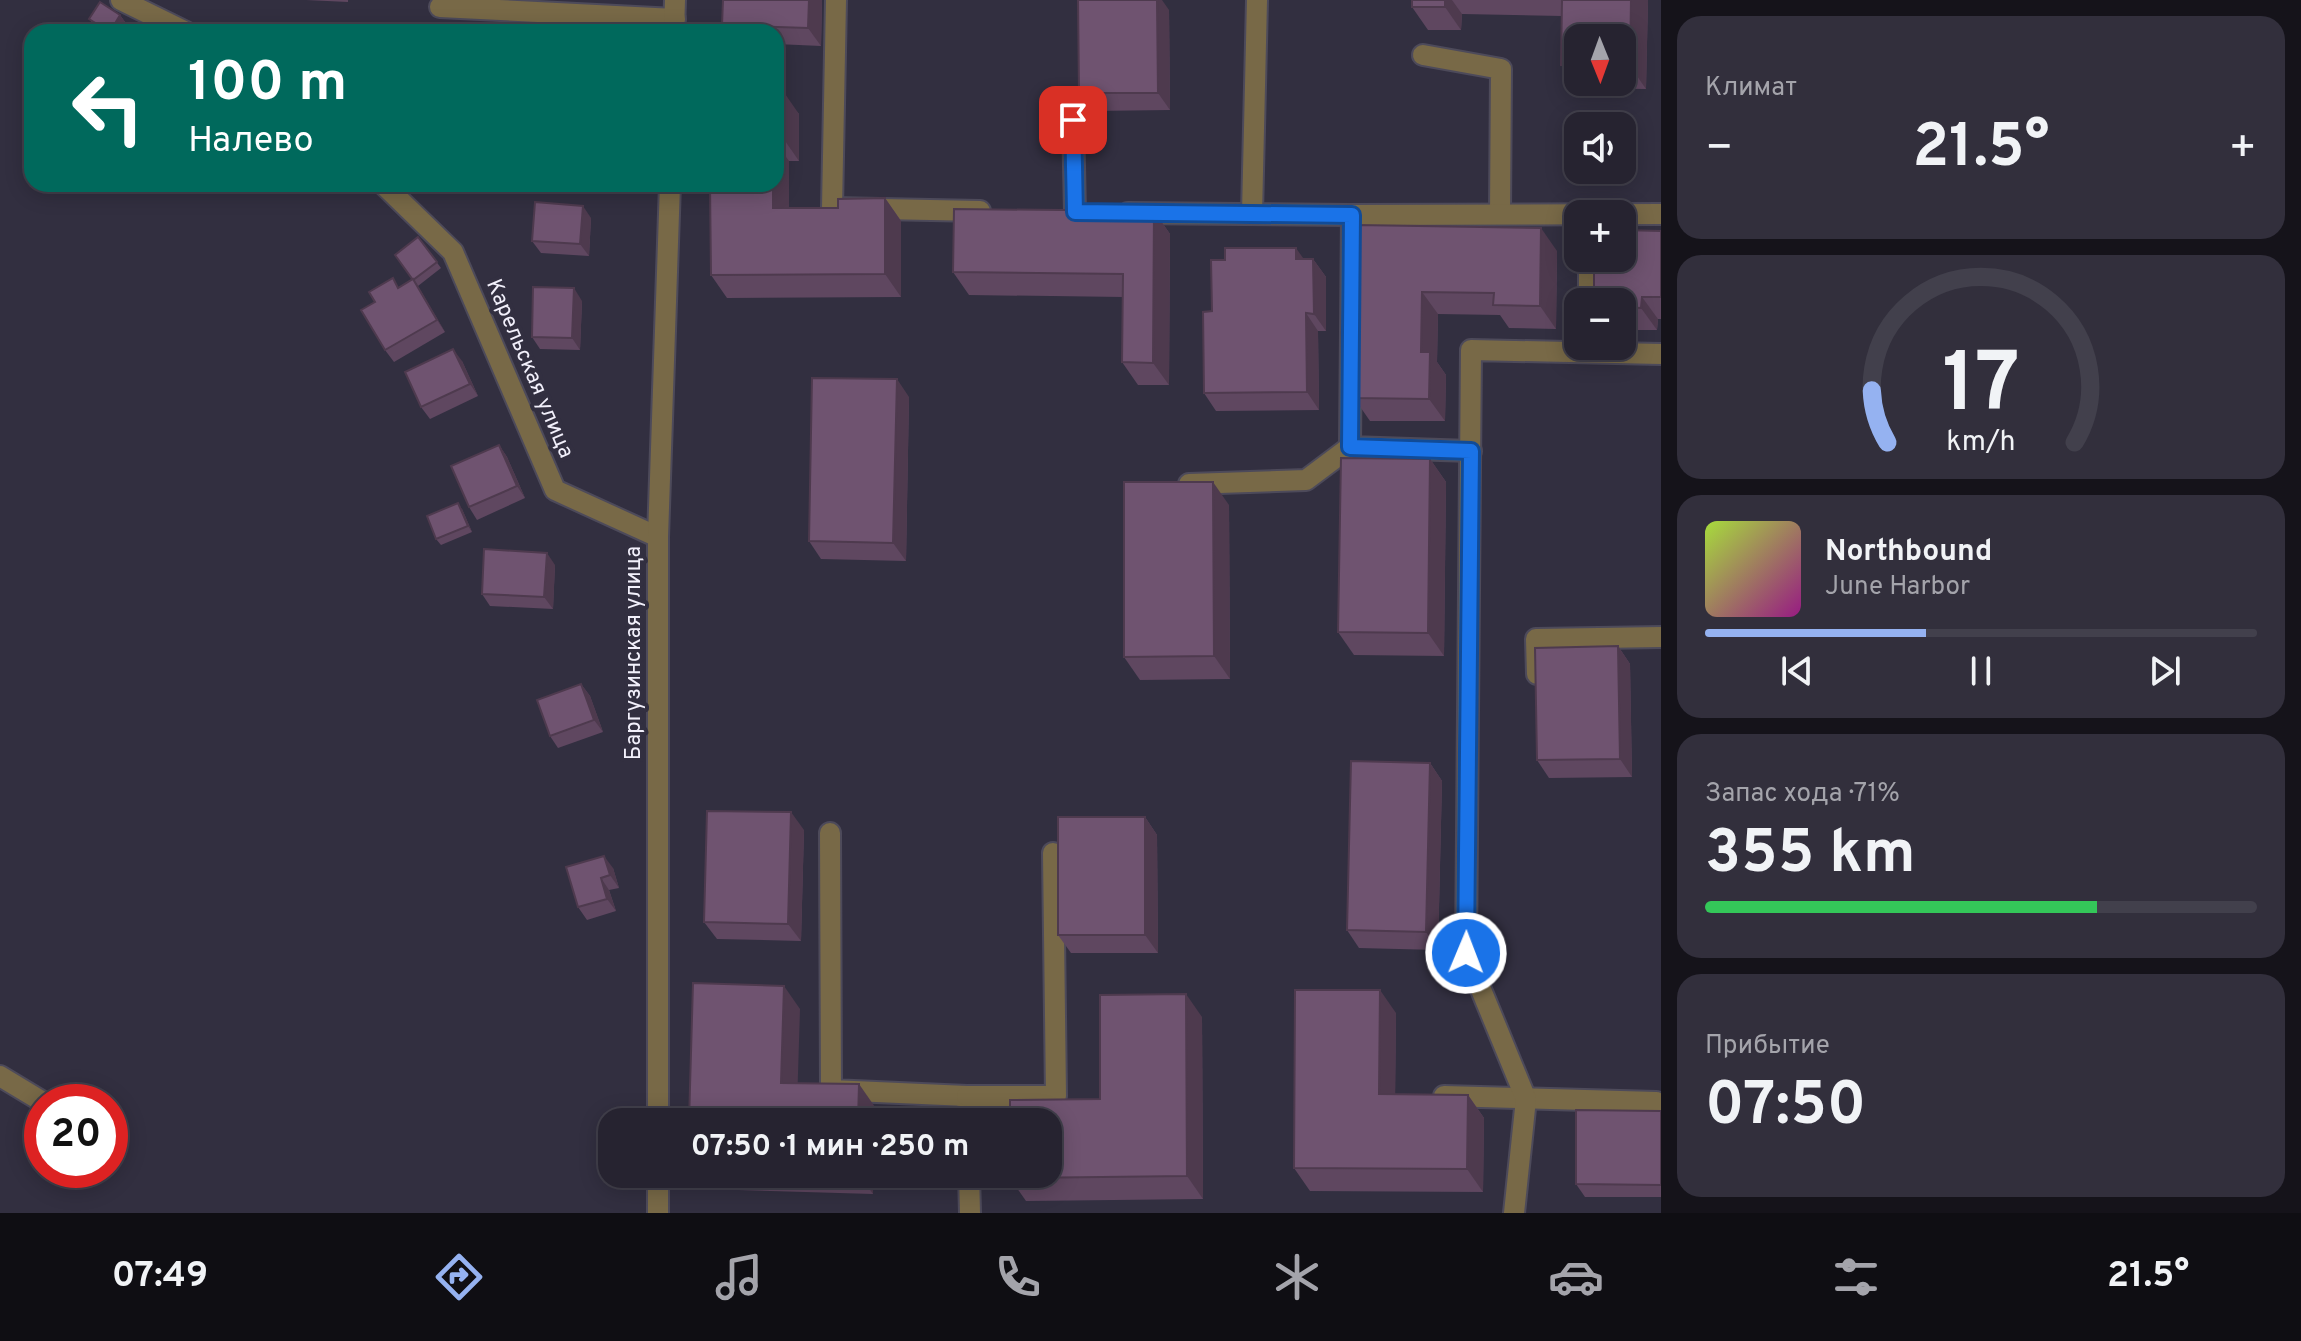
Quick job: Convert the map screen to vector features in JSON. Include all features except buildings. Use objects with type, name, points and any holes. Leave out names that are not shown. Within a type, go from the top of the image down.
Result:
[{"type":"street","points":[[121,0],[170,24]]},
{"type":"street","points":[[836,0],[832,208],[999,211]]},
{"type":"street","points":[[1252,214],[1257,0]]},
{"type":"street","points":[[440,7],[675,17]]},
{"type":"street","points":[[1423,55],[1501,69],[1500,214]]},
{"type":"street","points":[[1073,120],[1082,212],[1564,214]]},
{"type":"street","name":"Карельская улица","points":[[391,192],[453,252],[555,490],[658,537]]},
{"type":"street","name":"Баргузинская улица","points":[[658,1108],[658,537],[670,192]]},
{"type":"street","points":[[1636,214],[1661,214]]},
{"type":"street","points":[[1350,447],[1352,215]]},
{"type":"street","points":[[1514,1213],[1526,1099],[1466,953],[1471,350],[1564,349]]},
{"type":"street","points":[[1636,352],[1661,354]]},
{"type":"street","points":[[1171,484],[1306,480],[1350,447],[1471,451]]},
{"type":"street","points":[[1538,701],[1536,639],[1661,637]]},
{"type":"street","points":[[830,833],[831,1090],[1056,1096],[1053,853]]},
{"type":"street","points":[[0,1076],[24,1091]]},
{"type":"street","points":[[967,1096],[967,1108]]},
{"type":"street","points":[[1424,1096],[1656,1102]]},
{"type":"street","points":[[658,1188],[658,1213]]},
{"type":"street","points":[[969,1188],[970,1213]]},
{"type":"route","points":[[1073,120],[1075,212],[1352,215],[1350,447],[1471,451],[1466,953]]}]
